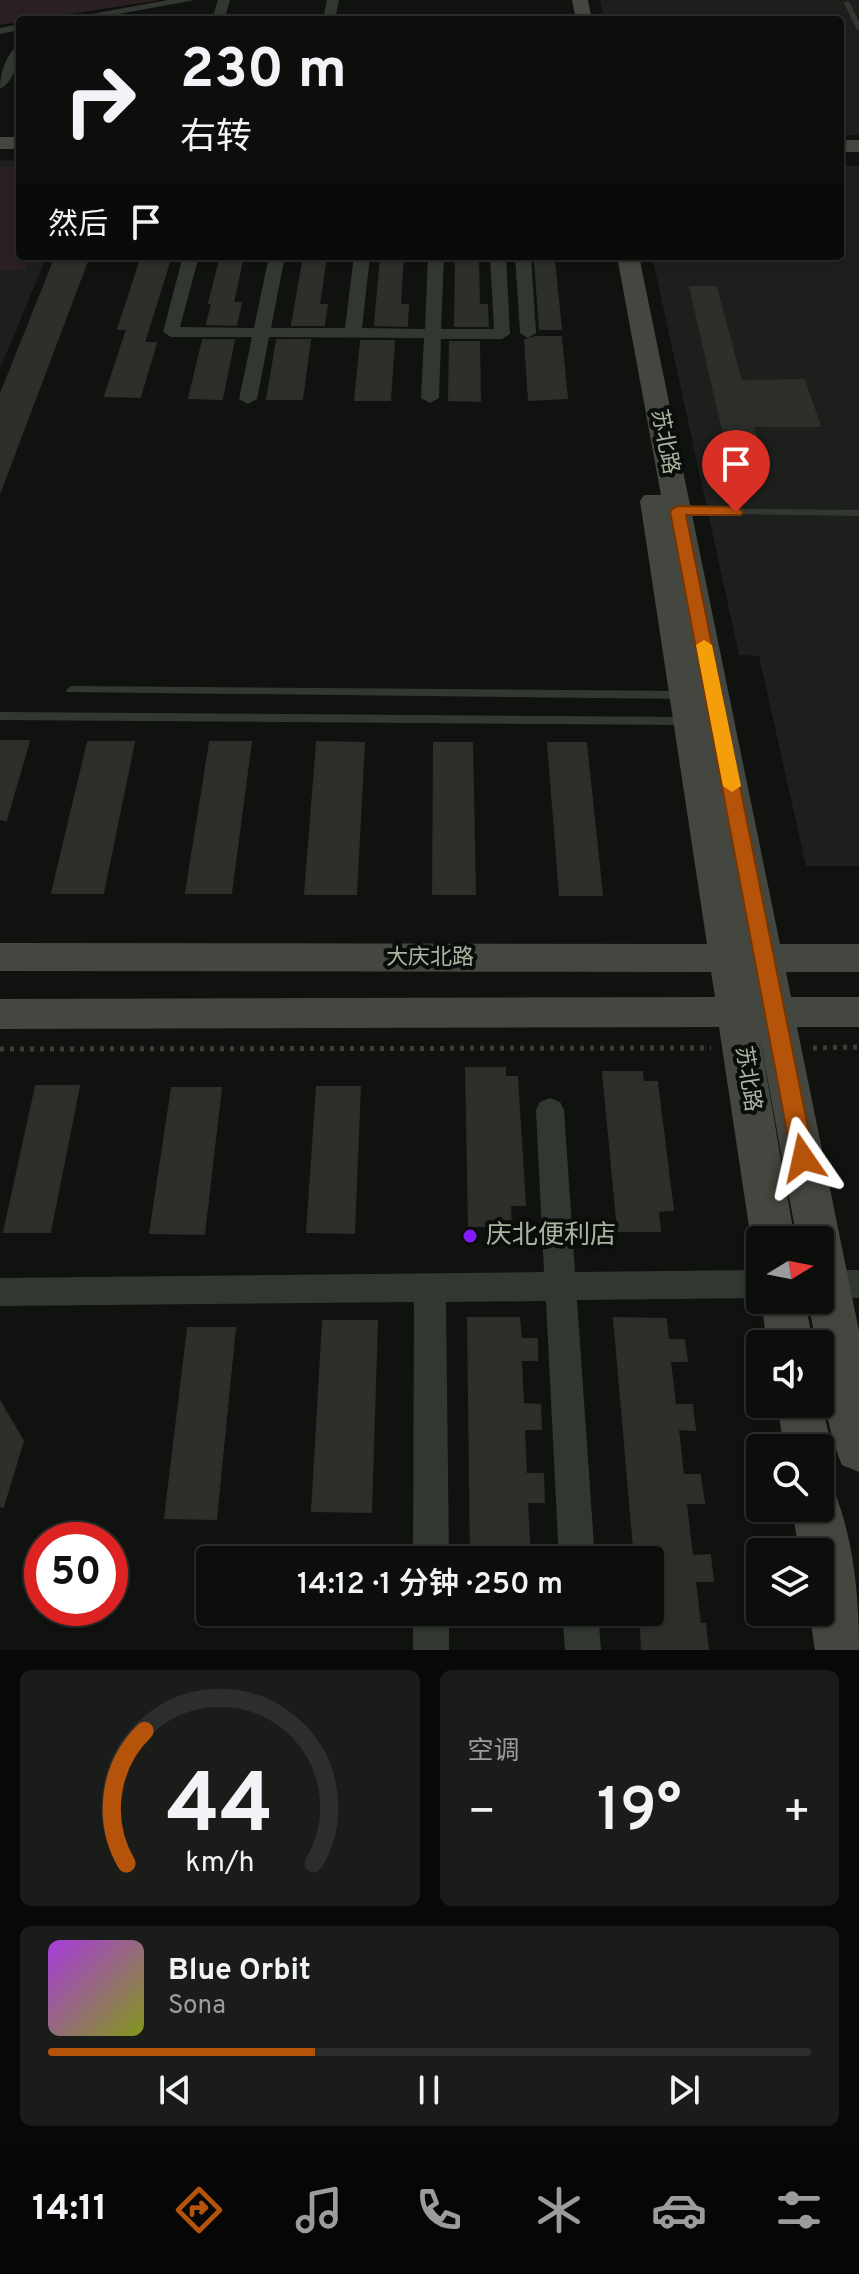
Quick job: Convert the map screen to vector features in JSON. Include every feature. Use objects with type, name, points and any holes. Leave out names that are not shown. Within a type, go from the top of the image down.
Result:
[{"type":"street","points":[[90,16],[189,0]]},
{"type":"street","points":[[0,86],[16,56]]},
{"type":"street","points":[[190,260],[171,332],[502,334],[498,260]]},
{"type":"street","points":[[248,399],[276,260]]},
{"type":"street","points":[[353,333],[362,260]]},
{"type":"street","points":[[430,398],[436,260]]},
{"type":"street","points":[[523,260],[528,333]]},
{"type":"street","name":"苏北路","points":[[612,260],[688,708],[748,959]]},
{"type":"street","name":"苏北路","points":[[629,260],[677,511],[760,1030],[772,1226]]},
{"type":"street","name":"大庆北路","points":[[0,957],[859,958]]},
{"type":"street","points":[[0,1014],[760,1030],[859,1012]]},
{"type":"street","name":"苏北路","points":[[760,1030],[815,1226]]},
{"type":"street","points":[[550,1110],[576,1546]]},
{"type":"street","points":[[0,1292],[746,1284]]},
{"type":"street","points":[[430,1286],[431,1546]]},
{"type":"street","points":[[834,1288],[859,1448]]},
{"type":"street","points":[[819,1522],[841,1650]]},
{"type":"street","points":[[431,1626],[431,1650]]},
{"type":"street","points":[[581,1626],[583,1650]]},
{"type":"lane","points":[[847,3],[859,28]]},
{"type":"lane","points":[[677,511],[859,513]]},
{"type":"lane","points":[[71,690],[688,708]]},
{"type":"lane","points":[[0,716],[688,708]]},
{"type":"path","points":[[0,1049],[760,1030],[859,1047]]},
{"type":"shaded area","points":[[0,0],[160,0],[58,16],[16,16],[16,22],[0,25]]},
{"type":"shaded area","points":[[600,0],[859,0],[859,135],[844,135],[844,16],[603,16]]},
{"type":"shaded area","points":[[0,160],[16,161],[16,260],[45,260],[0,368]]},
{"type":"shaded area","points":[[844,166],[859,166],[859,866],[806,866],[759,656],[739,655],[653,260],[844,260]]},
{"type":"shaded area","points":[[0,167],[16,167],[16,260],[29,260],[25,270],[0,270]]},
{"type":"building","points":[[54,260],[87,260],[0,492],[0,396]]},
{"type":"building","points":[[141,260],[170,260],[144,343],[156,343],[140,397],[105,396],[127,329],[118,329]]},
{"type":"building","points":[[220,260],[242,260],[233,303],[209,303]]},
{"type":"building","points":[[303,260],[325,260],[319,305],[327,305],[324,325],[292,325]]},
{"type":"building","points":[[381,260],[403,260],[400,305],[408,305],[407,326],[375,325]]},
{"type":"building","points":[[456,260],[478,260],[479,305],[487,305],[488,326],[455,326]]},
{"type":"building","points":[[554,260],[561,329],[540,329],[535,262]]},
{"type":"building","points":[[690,287],[716,287],[741,381],[804,380],[820,426],[753,426],[765,475],[733,474]]},
{"type":"building","points":[[212,303],[241,303],[236,325],[207,324]]},
{"type":"building","points":[[561,337],[567,398],[529,400],[525,340]]},
{"type":"building","points":[[203,340],[234,340],[222,399],[189,398]]},
{"type":"building","points":[[277,340],[310,340],[302,399],[267,399]]},
{"type":"building","points":[[361,341],[394,341],[390,400],[355,400]]},
{"type":"building","points":[[450,342],[479,342],[480,401],[449,400]]},
{"type":"building","points":[[0,741],[29,741],[6,820],[0,819]]},
{"type":"building","points":[[88,742],[134,742],[103,893],[52,893]]},
{"type":"building","points":[[210,742],[251,742],[231,893],[186,893]]},
{"type":"building","points":[[317,742],[364,743],[356,894],[305,894]]},
{"type":"building","points":[[434,743],[472,743],[475,894],[433,894]]},
{"type":"building","points":[[548,743],[586,743],[602,895],[560,895]]},
{"type":"building","points":[[466,1068],[505,1068],[505,1077],[517,1077],[525,1205],[510,1205],[511,1226],[469,1226]]},
{"type":"building","points":[[603,1072],[642,1072],[643,1082],[657,1082],[673,1210],[658,1211],[660,1231],[618,1231]]},
{"type":"building","points":[[36,1086],[79,1086],[50,1232],[4,1232]]},
{"type":"building","points":[[317,1087],[360,1087],[354,1233],[307,1232]]},
{"type":"building","points":[[172,1088],[221,1088],[204,1234],[150,1233]]},
{"type":"building","points":[[468,1318],[519,1318],[521,1339],[537,1339],[537,1360],[521,1360],[523,1404],[540,1405],[541,1429],[524,1429],[526,1474],[543,1474],[544,1502],[527,1502],[529,1546],[471,1546]]},
{"type":"building","points":[[614,1318],[666,1319],[668,1340],[684,1340],[687,1361],[670,1361],[675,1405],[692,1405],[695,1430],[678,1429],[683,1475],[700,1475],[704,1503],[686,1503],[692,1556],[710,1555],[713,1581],[695,1581],[700,1624],[705,1624],[708,1650],[642,1650],[641,1626],[664,1626],[664,1546],[634,1546]]},
{"type":"building","points":[[323,1321],[377,1321],[371,1512],[312,1511]]},
{"type":"building","points":[[188,1328],[235,1328],[216,1519],[165,1518]]},
{"type":"building","points":[[0,1402],[23,1441],[3,1507],[0,1506]]},
{"type":"slow traffic","points":[[704,645],[732,786]]},
{"type":"place","name":"庆北便利店","points":[[470,1236]]},
{"type":"route","points":[[736,512],[677,511],[803,1158]]}]
